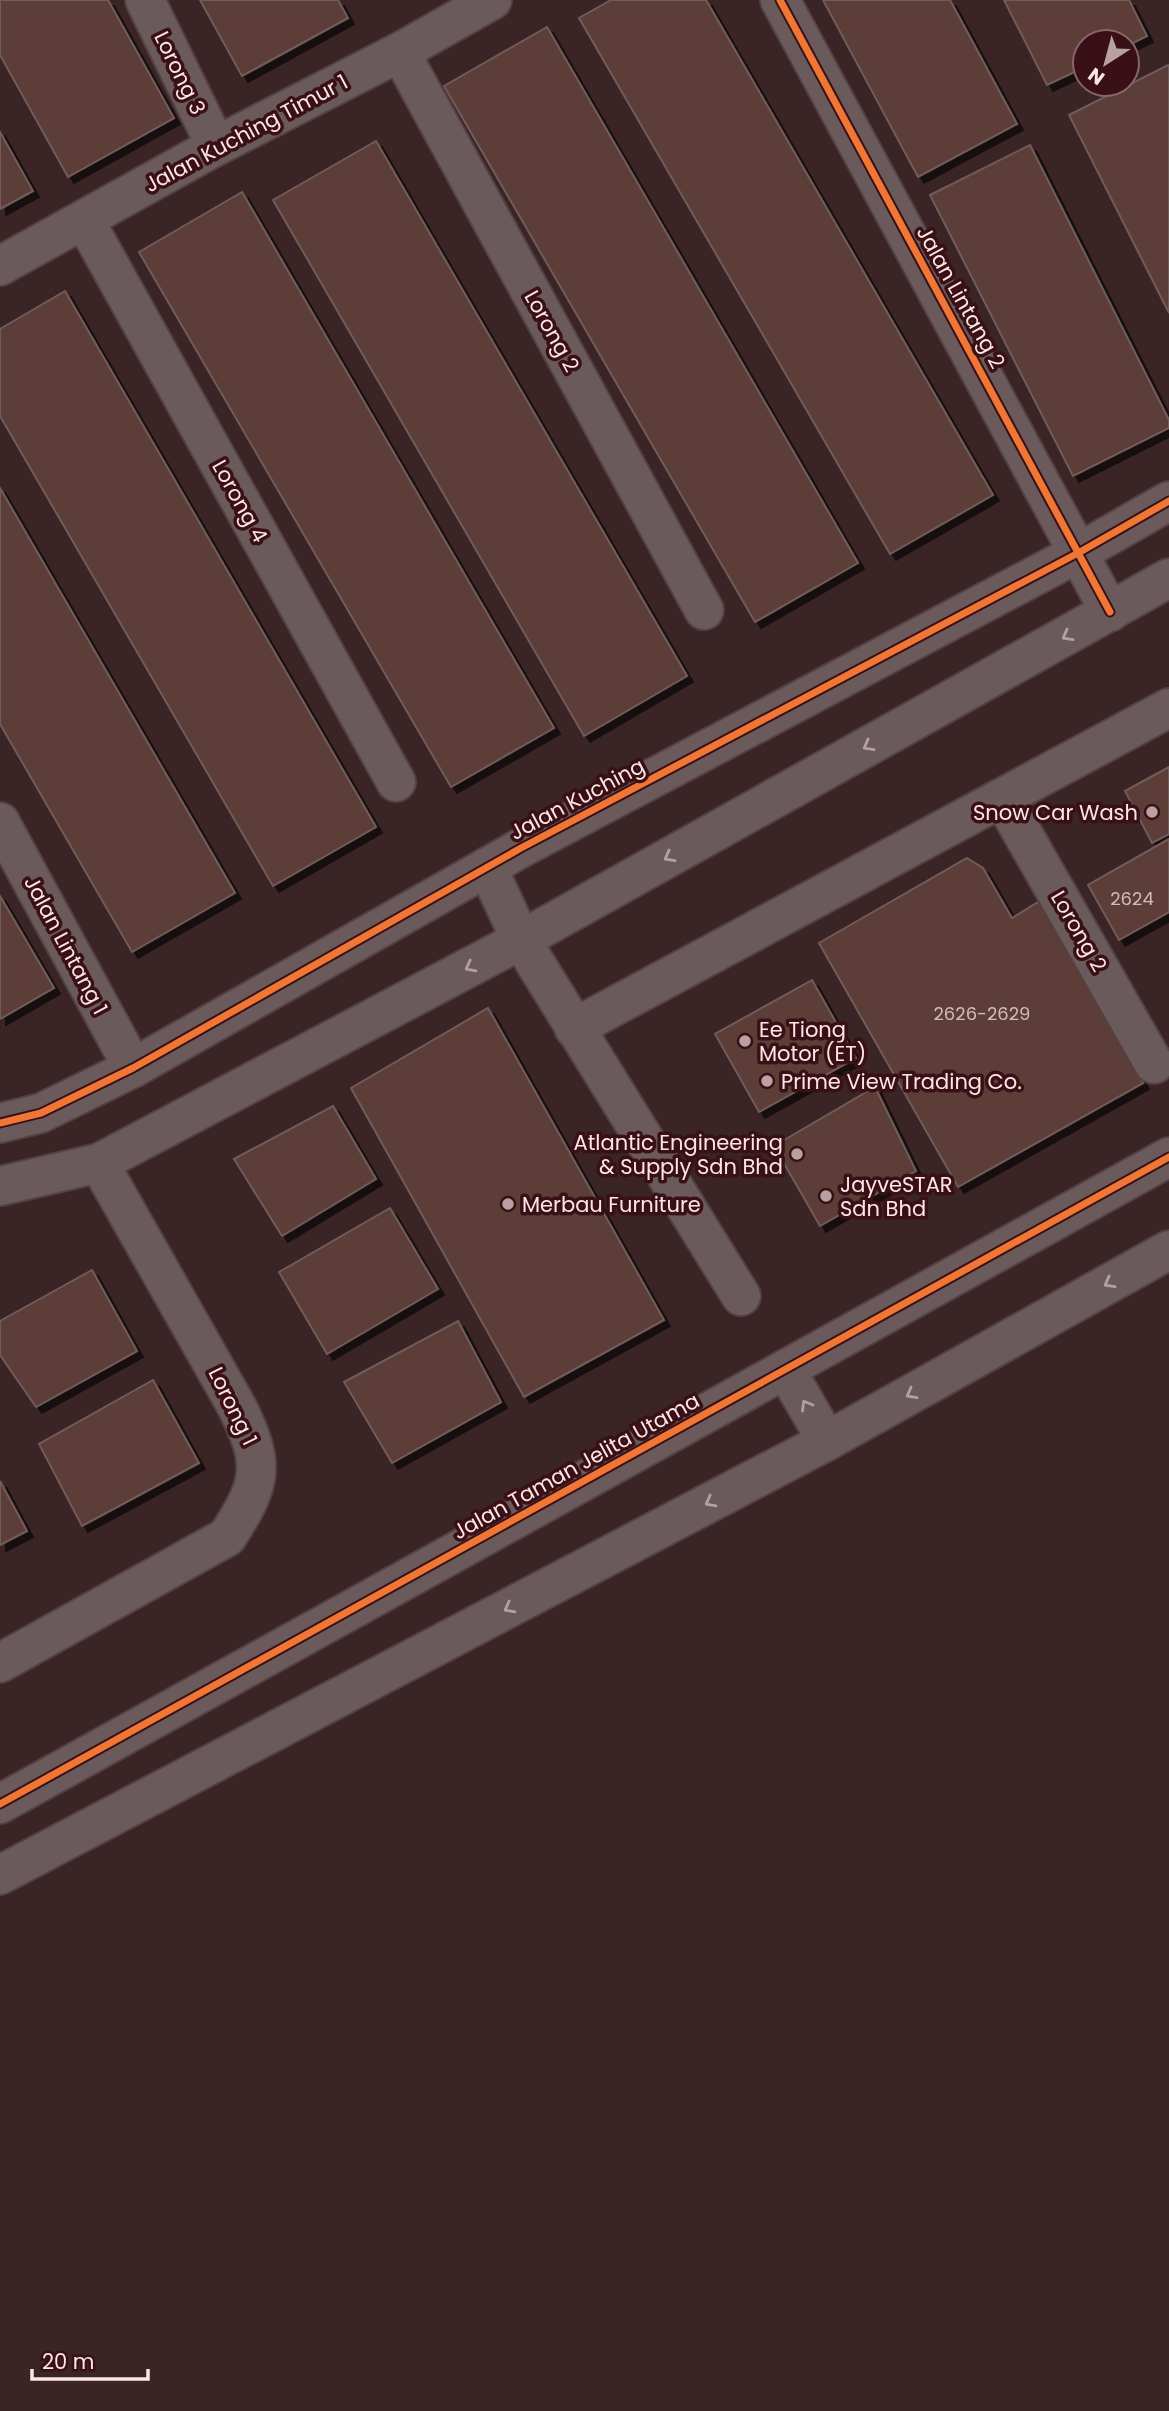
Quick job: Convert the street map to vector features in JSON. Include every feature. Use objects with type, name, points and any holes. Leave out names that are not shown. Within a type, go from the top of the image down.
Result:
[{"type":"street","name":"Lorong 3","points":[[145,0],[216,145]]},
{"type":"street","name":"Jalan Kuching Timur 1","points":[[0,266],[216,145],[400,52],[492,0]]},
{"type":"street","name":"Jalan Lintang 2","points":[[780,0],[1110,612]]},
{"type":"street","name":"Lorong 2","points":[[400,52],[704,610]]},
{"type":"street","name":"Lorong 4","points":[[85,220],[396,782]]},
{"type":"street","name":"Jalan Kuching","points":[[0,1123],[41,1114],[133,1068],[487,867],[1080,552],[1169,501]]},
{"type":"street","points":[[0,1186],[99,1163],[521,940],[1169,578]]},
{"type":"street","points":[[574,1028],[1169,708]]},
{"type":"street","name":"Lorong 2","points":[[1003,799],[1154,1063]]},
{"type":"street","name":"Jalan Lintang 1","points":[[0,822],[133,1068]]},
{"type":"street","points":[[487,867],[521,940],[741,1296]]},
{"type":"street","name":"Jalan Taman Jelita Utama","points":[[0,1804],[1169,1157]]},
{"type":"street","name":"Lorong 1","points":[[0,1663],[227,1537],[248,1505],[257,1478],[255,1443],[243,1419],[99,1163]]},
{"type":"street","points":[[0,1875],[827,1441],[1169,1250]]},
{"type":"street","points":[[786,1370],[827,1441]]},
{"type":"building","points":[[0,0],[108,0],[174,118],[68,177],[0,55]]},
{"type":"building","points":[[200,0],[338,0],[348,18],[242,76]]},
{"type":"building","points":[[611,0],[706,0],[993,495],[890,554],[579,18]]},
{"type":"building","points":[[823,0],[950,0],[1017,124],[918,177]]},
{"type":"building","points":[[1004,0],[1129,0],[1147,36],[1141,39],[1141,28],[1071,28],[1071,74],[1047,85]]},
{"type":"building","points":[[547,27],[858,563],[755,622],[444,86]]},
{"type":"building","points":[[1168,65],[1169,67],[1169,313],[1069,115],[1103,98],[1141,98],[1141,79]]},
{"type":"building","points":[[0,132],[33,191],[0,209]]},
{"type":"building","points":[[376,141],[687,676],[584,736],[273,200]]},
{"type":"building","points":[[1030,145],[1169,420],[1169,428],[1073,476],[930,195]]},
{"type":"building","points":[[242,192],[554,728],[451,787],[139,252]]},
{"type":"building","points":[[65,291],[376,827],[273,886],[0,416],[0,329]]},
{"type":"building","points":[[0,488],[235,893],[132,952],[0,724]]},
{"type":"building","name":"Snow Car Wash","points":[[1169,767],[1169,834],[1152,843],[1125,791]]},
{"type":"building","points":[[1169,839],[1169,912],[1119,940],[1088,885]]},
{"type":"building","points":[[967,858],[983,868],[1012,918],[1043,899],[1143,1083],[958,1187],[819,943]]},
{"type":"building","points":[[0,896],[54,988],[0,1019]]},
{"type":"building","points":[[812,980],[856,1058],[759,1112],[715,1034]]},
{"type":"building","name":"Merbau Furniture","points":[[488,1008],[664,1320],[524,1397],[351,1088]]},
{"type":"building","points":[[875,1087],[916,1171],[820,1226],[774,1146]]},
{"type":"building","points":[[333,1106],[376,1179],[282,1236],[234,1159]]},
{"type":"building","points":[[390,1208],[438,1289],[327,1354],[279,1272]]},
{"type":"building","points":[[92,1270],[137,1351],[36,1407],[0,1355],[0,1321]]},
{"type":"building","points":[[458,1321],[501,1402],[392,1463],[344,1382]]},
{"type":"building","points":[[153,1380],[199,1463],[82,1526],[39,1444]]},
{"type":"building","points":[[0,1481],[27,1531],[0,1545]]},
{"type":"cycle path","points":[[780,0],[1110,612]]},
{"type":"cycle path","points":[[0,1123],[41,1113],[133,1068],[521,848],[1080,552],[1169,501]]},
{"type":"cycle path","points":[[0,1804],[1169,1157]]},
{"type":"place","name":"Snow Car Wash","points":[[1152,812]]},
{"type":"place","name":"Ee Tiong Motor (ET)","points":[[745,1041]]},
{"type":"place","name":"Prime View Trading Co.","points":[[767,1081]]},
{"type":"place","name":"Atlantic Engineering & Supply Sdn Bhd","points":[[797,1154]]},
{"type":"place","name":"JayveSTAR Sdn Bhd","points":[[826,1196]]},
{"type":"place","name":"Merbau Furniture","points":[[508,1204]]}]
